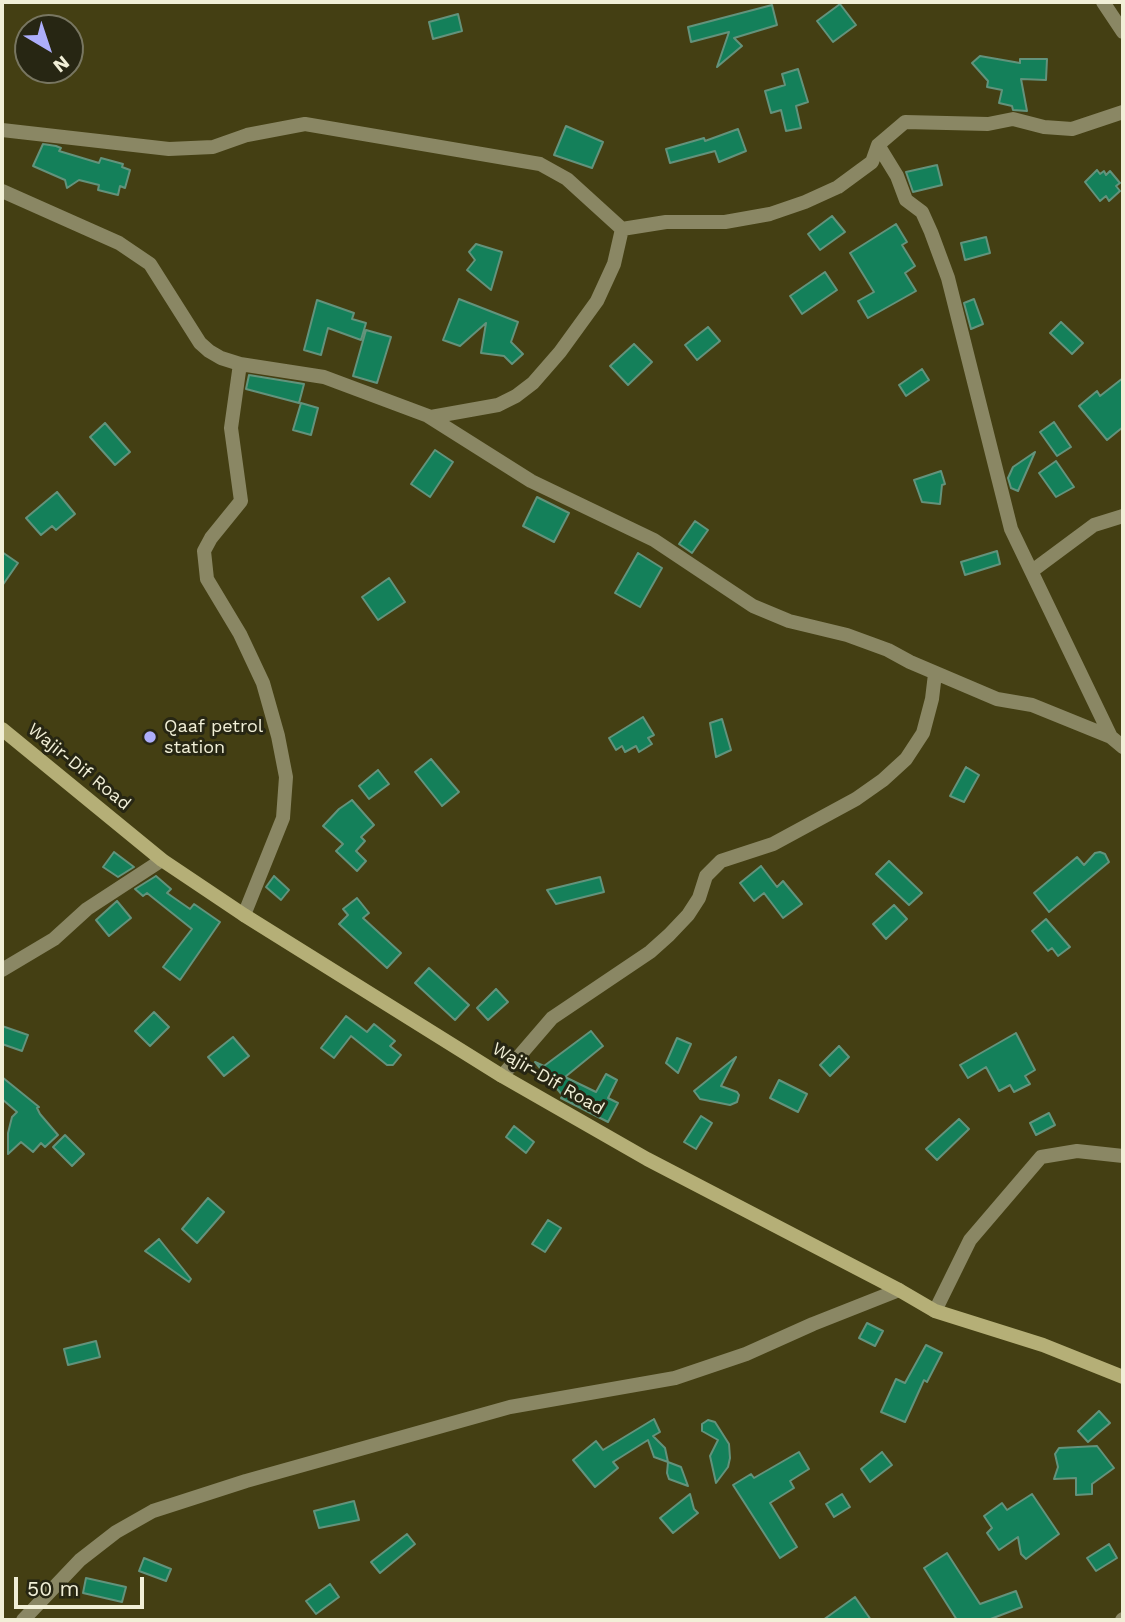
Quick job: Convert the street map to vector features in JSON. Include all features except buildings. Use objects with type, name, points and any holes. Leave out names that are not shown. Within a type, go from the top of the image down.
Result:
[{"type":"main road","name":"Wajir-Dif Road","points":[[2,729],[162,860],[244,915],[502,1076],[647,1159],[935,1311],[1043,1345],[1123,1377]]},
{"type":"street","points":[[1103,2],[1123,32]]},
{"type":"street","points":[[622,229],[667,222],[725,222],[782,210],[838,187],[872,162],[878,145],[905,122],[988,124],[1013,118],[1044,127],[1072,129],[1123,112]]},
{"type":"street","points":[[2,130],[169,149],[212,147],[247,135],[305,124],[540,164],[567,179],[622,229]]},
{"type":"street","points":[[878,145],[897,176],[906,200],[922,212],[948,278],[1011,528],[1111,737]]},
{"type":"street","points":[[2,191],[119,243],[150,264],[200,343],[221,358],[240,364],[324,377],[427,415],[531,481],[654,540],[753,606],[789,621],[846,635],[888,650],[935,674],[997,699],[1032,705],[1111,737],[1123,747]]},
{"type":"street","points":[[427,415],[467,412],[498,405],[533,383],[560,352],[597,301],[614,264],[622,229]]},
{"type":"street","points":[[240,364],[231,428],[241,501],[211,538],[204,551],[207,579],[240,634],[263,683],[286,776],[283,818],[244,915]]},
{"type":"street","points":[[1032,571],[1094,525],[1123,516]]},
{"type":"street","points":[[502,1076],[552,1018],[650,952],[669,935],[688,915],[699,898],[706,876],[721,861],[773,844],[856,799],[906,759],[923,733],[935,674]]},
{"type":"street","points":[[2,970],[54,939],[88,909],[162,860]]},
{"type":"street","points":[[935,1311],[970,1240],[1041,1157],[1077,1151],[1123,1156]]},
{"type":"street","points":[[23,1620],[80,1560],[116,1532],[153,1511],[246,1481],[510,1407],[675,1378],[747,1354],[899,1290]]},
{"type":"place","name":"Qaaf petrol station","points":[[150,737]]}]
